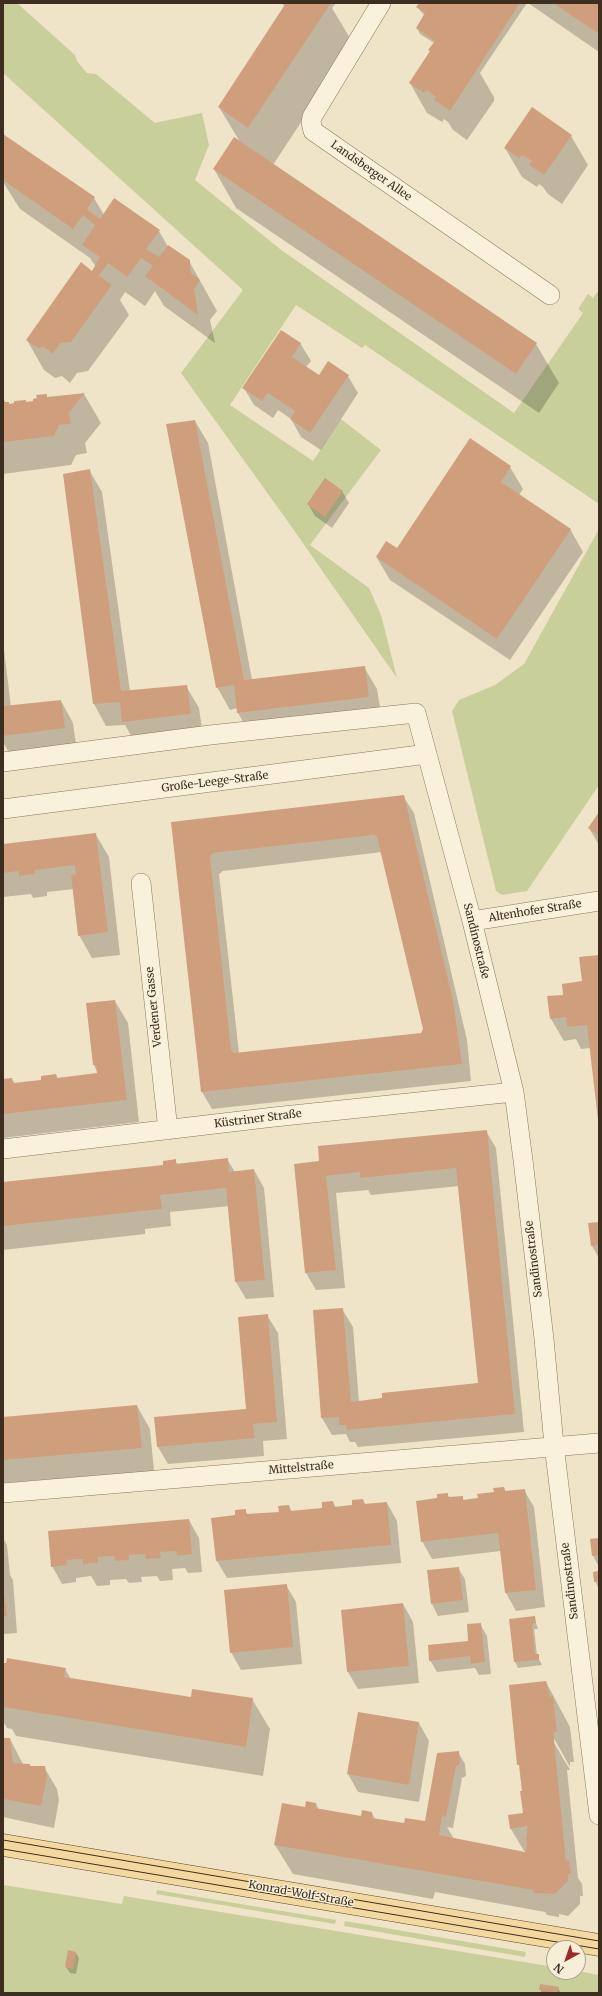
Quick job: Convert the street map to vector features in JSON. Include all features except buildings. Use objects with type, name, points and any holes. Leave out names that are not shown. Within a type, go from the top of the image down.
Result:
[{"type":"main road","name":"Konrad-Wolf-Straße","points":[[3,1845],[599,1944]]},
{"type":"street","name":"Landsberger Allee","points":[[381,3],[312,117],[311,122],[314,131],[550,295]]},
{"type":"street","name":"Sandinostraße","points":[[3,762],[210,735],[416,712],[472,921],[514,1092],[544,1339],[554,1446],[599,1815]]},
{"type":"street","name":"Große-Leege-Straße","points":[[3,809],[427,754]]},
{"type":"street","name":"Verdener Gasse","points":[[141,884],[168,1130]]},
{"type":"street","name":"Altenhofer Straße","points":[[472,921],[599,901]]},
{"type":"street","name":"Küstriner Straße","points":[[3,1149],[274,1117],[514,1092]]},
{"type":"street","name":"Mittelstraße","points":[[3,1493],[599,1443]]},
{"type":"green space","points":[[3,3],[17,3],[75,55],[77,61],[87,73],[96,74],[155,123],[202,113],[209,145],[195,180],[280,249],[514,413],[583,313],[578,309],[588,294],[593,298],[597,292],[599,293],[599,504],[365,345],[362,348],[296,305],[230,405],[313,461],[341,419],[381,450],[310,545],[369,588],[381,615],[397,678],[286,519],[181,373],[243,290],[3,73]]},
{"type":"green space","points":[[599,529],[599,785],[527,891],[502,895],[496,891],[452,711],[459,700],[495,685],[524,664]]},
{"type":"green space","points":[[3,1885],[122,1904],[124,1896],[546,1966],[546,1980],[586,1980],[586,1973],[599,1975],[599,1993],[3,1993]]},
{"type":"green space","points":[[157,1890],[336,1920],[335,1924],[156,1894]]},
{"type":"green space","points":[[345,1921],[526,1952],[525,1957],[344,1926]]},
{"type":"tram line","points":[[3,1840],[599,1941]]},
{"type":"tram line","points":[[3,1849],[599,1949]]}]
